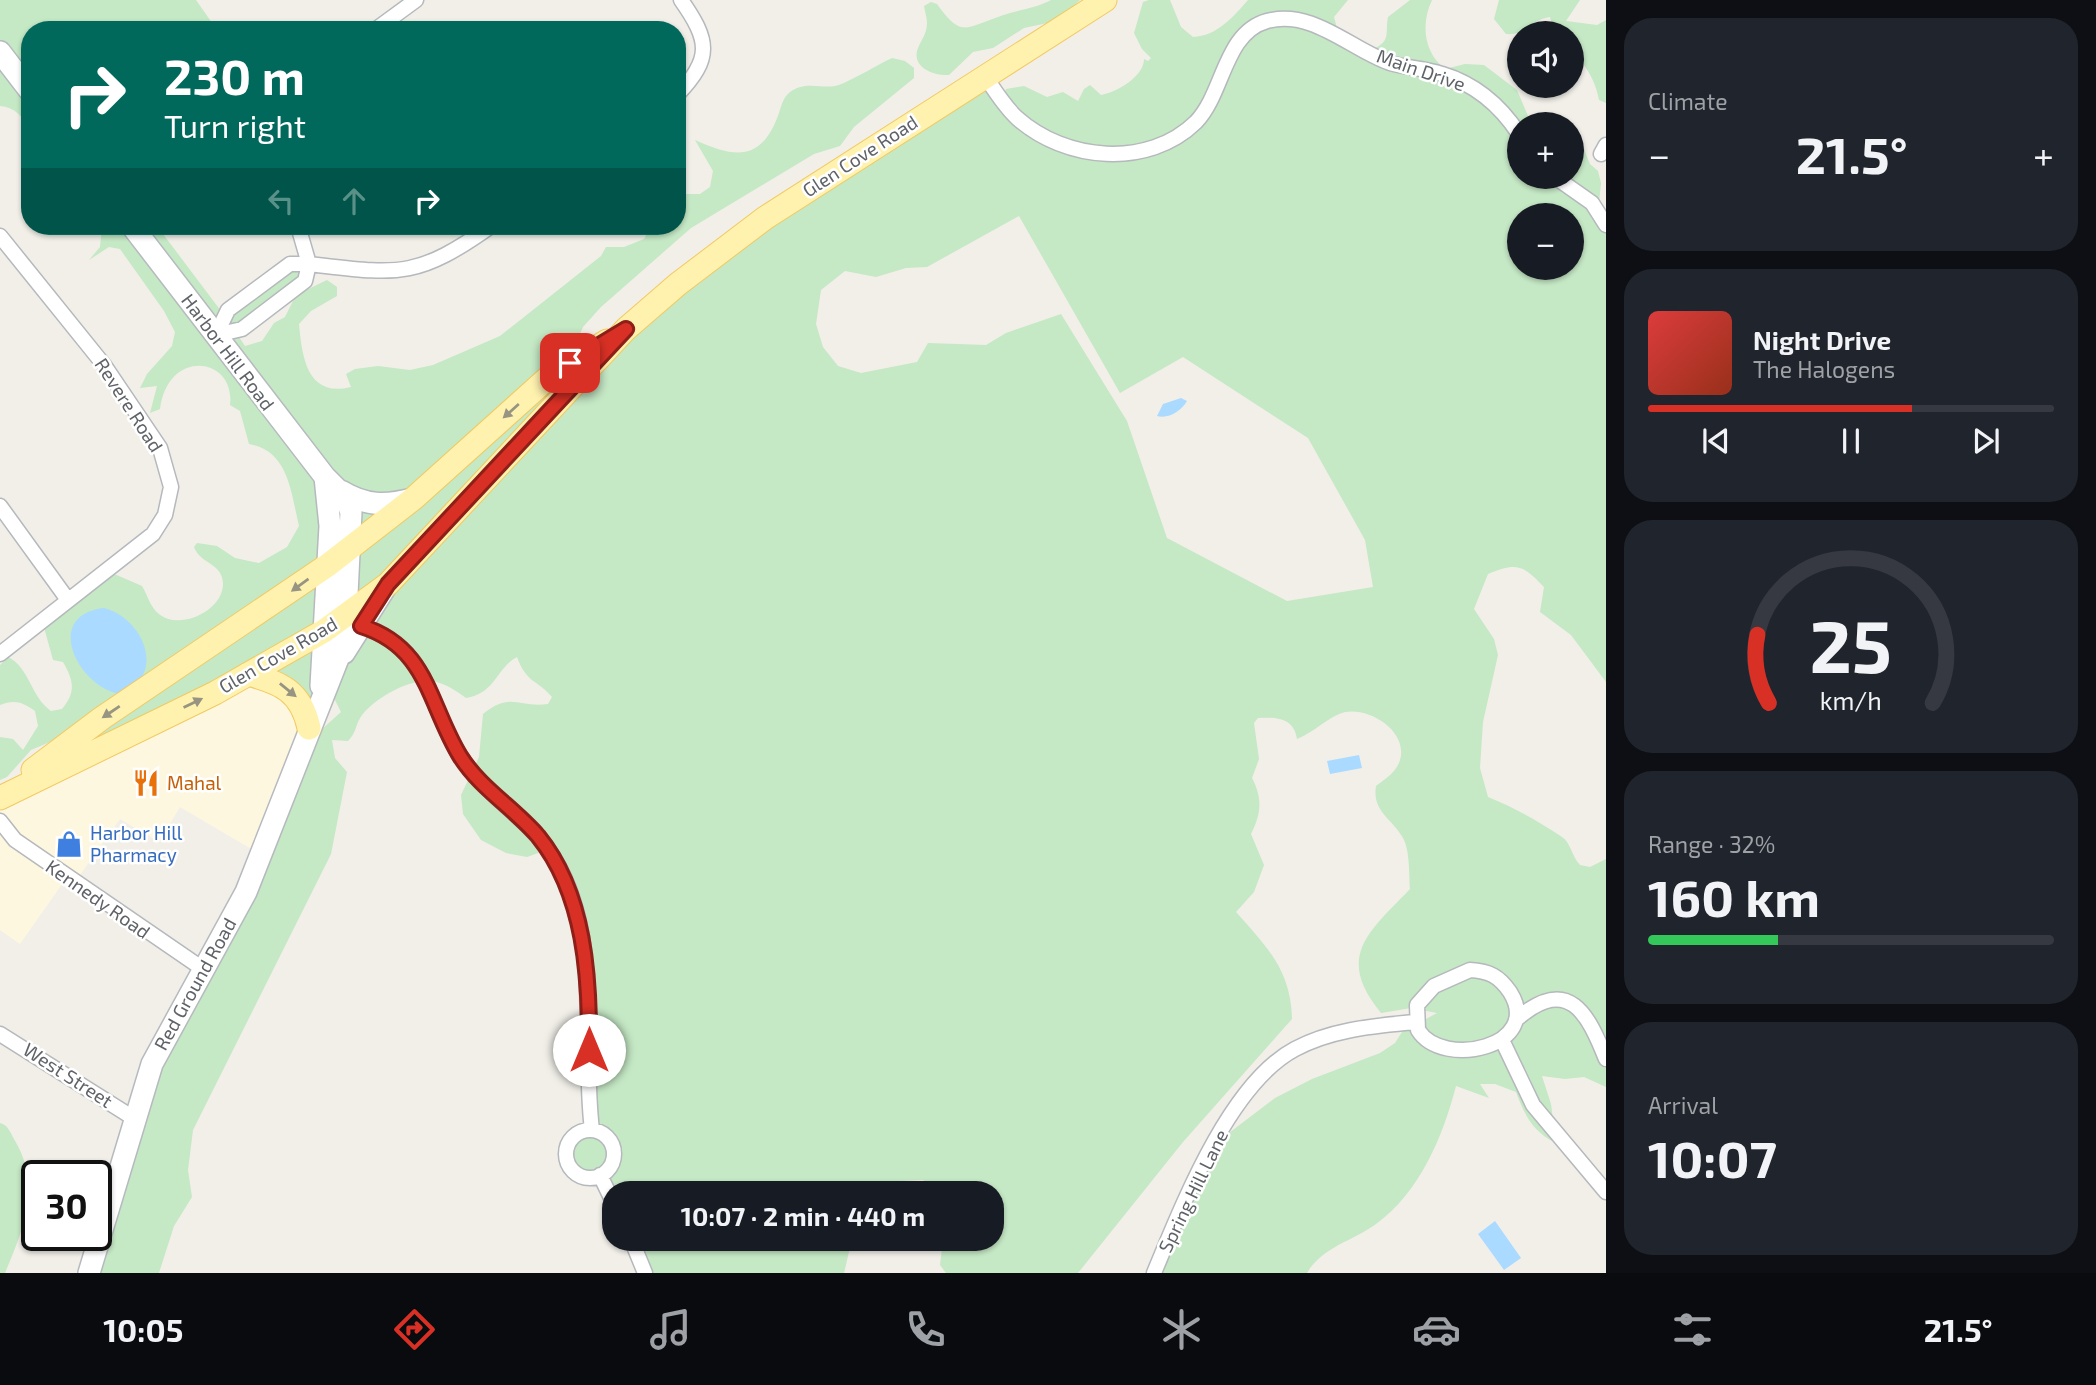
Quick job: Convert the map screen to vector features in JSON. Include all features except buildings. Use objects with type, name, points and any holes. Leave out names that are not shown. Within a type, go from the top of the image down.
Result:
[{"type":"main road","name":"Glen Cove Road","points":[[0,797],[248,674],[324,631],[354,620],[626,329],[742,234],[1105,0]]},
{"type":"main road","name":"Glen Cove Road","points":[[0,797],[102,718],[328,565],[413,499],[551,375],[626,329]]},
{"type":"main road","points":[[248,674],[278,682],[293,692],[304,709],[309,728]]},
{"type":"street","points":[[387,21],[416,0]]},
{"type":"street","points":[[681,0],[698,24],[704,51],[699,69],[686,84]]},
{"type":"street","name":"Main Drive","points":[[985,76],[1009,110],[1044,136],[1085,151],[1116,155],[1139,153],[1162,146],[1195,122],[1212,100],[1241,39],[1254,27],[1287,19],[1312,23],[1389,63],[1442,74],[1473,87],[1496,103],[1507,118]]},
{"type":"street","points":[[0,52],[21,79]]},
{"type":"street","points":[[1571,189],[1592,204],[1606,225]]},
{"type":"street","name":"Harbor Hill Road","points":[[139,235],[325,477],[341,492]]},
{"type":"street","points":[[216,335],[242,329],[305,281],[309,264],[301,235]]},
{"type":"street","points":[[216,335],[228,310],[290,264],[372,271],[419,268],[460,248],[478,235]]},
{"type":"street","name":"Revere Road","points":[[0,237],[104,365],[160,448],[170,473],[170,499],[165,515],[153,534],[0,654]]},
{"type":"street","name":"Harbor Hill Road","points":[[324,631],[330,509],[325,477]]},
{"type":"street","points":[[341,492],[366,503],[379,505],[413,499]]},
{"type":"street","points":[[341,492],[350,507],[354,620],[391,637],[407,653],[432,695],[461,758],[487,788],[536,834],[561,871],[575,911],[586,969],[588,1092],[592,1130]]},
{"type":"street","points":[[0,506],[68,600]]},
{"type":"street","name":"Red Ground Road","points":[[89,1273],[152,1064],[246,892],[354,620]]},
{"type":"street","name":"Red Ground Road","points":[[321,702],[324,631]]},
{"type":"street","name":"Kennedy Road","points":[[0,821],[15,841],[203,969]]},
{"type":"street","points":[[1518,1018],[1514,998],[1502,980],[1488,971],[1470,970],[1434,986],[1423,996],[1417,1005],[1415,1021],[1422,1037],[1444,1048],[1477,1048],[1502,1040],[1514,1028],[1518,1018],[1533,1005],[1551,999],[1569,1002],[1584,1012],[1592,1023],[1606,1059]]},
{"type":"street","name":"Spring Hill Lane","points":[[1154,1273],[1218,1135],[1258,1081],[1276,1062],[1295,1049],[1334,1033],[1415,1021]]},
{"type":"street","name":"West Street","points":[[0,1034],[135,1119]]},
{"type":"street","points":[[1502,1040],[1533,1105],[1606,1192]]},
{"type":"street","points":[[592,1130],[606,1137],[613,1150],[611,1164],[600,1175],[585,1177],[577,1174],[567,1162],[567,1146],[571,1139],[584,1131],[592,1130]]},
{"type":"street","points":[[600,1175],[603,1181]]},
{"type":"street","points":[[636,1251],[645,1273]]},
{"type":"shaded area","points":[[248,674],[306,714],[260,854],[180,807],[159,842],[120,819],[75,882],[67,877],[20,944],[0,930],[0,798]]},
{"type":"green space","points":[[0,0],[196,0],[211,21],[21,21],[21,117],[10,108],[0,106]]},
{"type":"green space","points":[[1051,0],[1080,0],[1057,21],[1024,28],[993,48],[973,52],[949,75],[932,73],[918,62],[917,51],[927,27],[924,6],[931,2],[937,4],[958,26],[970,27]]},
{"type":"green space","points":[[1149,0],[1170,0],[1181,27],[1193,37],[1217,29],[1248,0],[1348,0],[1334,17],[1338,32],[1375,48],[1385,39],[1388,17],[1410,0],[1432,0],[1425,27],[1428,46],[1438,62],[1445,69],[1465,64],[1484,65],[1507,82],[1507,98],[1520,98],[1526,112],[1507,112],[1507,189],[1584,189],[1584,149],[1590,164],[1598,171],[1601,183],[1598,213],[1606,225],[1606,682],[1571,635],[1540,612],[1544,587],[1525,570],[1513,567],[1488,574],[1474,609],[1494,639],[1498,655],[1483,722],[1480,768],[1488,797],[1526,815],[1562,837],[1580,865],[1590,867],[1606,859],[1606,1087],[1584,1077],[1565,1079],[1542,1076],[1551,1104],[1556,1143],[1541,1134],[1531,1122],[1516,1092],[1495,1084],[1480,1084],[1489,1098],[1456,1086],[1437,1143],[1428,1162],[1405,1196],[1376,1224],[1329,1251],[1313,1264],[1307,1273],[1154,1273],[1225,1136],[1275,1098],[1312,1079],[1380,1053],[1395,1043],[1402,1032],[1437,1013],[1411,1008],[1381,1013],[1367,993],[1360,975],[1359,960],[1363,945],[1382,918],[1410,889],[1405,843],[1399,831],[1380,809],[1376,795],[1376,786],[1392,773],[1399,763],[1401,752],[1394,732],[1377,718],[1345,712],[1297,739],[1288,722],[1277,718],[1258,718],[1254,723],[1259,759],[1252,778],[1258,793],[1259,806],[1251,834],[1264,865],[1254,892],[1236,912],[1267,948],[1282,973],[1291,1002],[1292,1019],[1183,1142],[1078,1273],[946,1273],[940,1265],[942,1251],[1004,1251],[1004,1181],[609,1181],[605,1172],[612,1161],[613,1150],[608,1139],[597,1131],[586,969],[553,857],[541,852],[527,857],[506,853],[481,840],[463,814],[461,795],[479,757],[483,714],[501,703],[548,704],[552,697],[529,677],[517,657],[504,667],[484,691],[466,698],[446,685],[432,681],[403,686],[382,697],[366,711],[348,741],[332,740],[335,758],[347,772],[331,854],[193,1130],[188,1170],[192,1197],[174,1226],[159,1273],[95,1273],[102,1251],[112,1251],[112,1217],[151,1090],[321,730],[341,712],[333,696],[306,714],[248,674],[0,795],[97,722],[31,750],[7,777],[0,780],[0,737],[13,739],[23,750],[38,726],[35,711],[26,705],[14,702],[0,705],[0,665],[8,657],[15,662],[51,711],[62,709],[70,697],[72,686],[69,675],[63,662],[53,660],[42,620],[112,573],[142,586],[153,608],[167,619],[198,616],[216,602],[223,584],[219,572],[197,553],[194,547],[197,543],[217,546],[235,558],[259,563],[287,547],[299,526],[290,487],[280,464],[273,455],[249,444],[240,411],[230,405],[229,389],[223,377],[213,369],[200,366],[187,368],[175,375],[166,389],[160,409],[150,413],[157,386],[140,388],[147,374],[172,346],[175,332],[164,311],[120,249],[109,247],[89,260],[100,247],[101,235],[164,235],[224,315],[290,264],[309,264],[305,281],[235,331],[245,346],[262,341],[274,323],[285,317],[296,295],[327,280],[337,287],[337,296],[311,311],[299,324],[302,349],[310,372],[316,381],[336,389],[351,387],[346,374],[355,369],[378,366],[410,370],[433,365],[500,336],[601,256],[606,247],[624,247],[644,239],[646,235],[683,235],[601,307],[583,327],[570,358],[551,375],[985,76],[1003,97],[1006,89],[1024,86],[1047,97],[1063,92],[1078,101],[1084,89],[1090,85],[1101,95],[1122,87],[1135,77],[1144,59],[1148,61],[1151,58],[1142,49],[1134,33],[1143,2]],"holes":[[[1019,216],[1120,393],[1183,357],[1308,438],[1365,540],[1373,587],[1287,601],[1167,538],[1127,421],[1061,314],[1006,333],[986,345],[928,343],[917,362],[861,373],[838,366],[823,347],[816,324],[821,290],[845,271],[876,277],[906,268],[927,267]]]},
{"type":"green space","points":[[1499,0],[1580,0],[1566,21],[1551,21],[1550,17],[1538,21],[1507,21],[1506,34],[1494,19]]},
{"type":"green space","points":[[1606,20],[1606,103],[1599,100],[1584,64],[1584,23],[1597,25]]},
{"type":"green space","points":[[892,58],[905,61],[914,68],[914,78],[854,127],[840,146],[814,154],[686,232],[686,194],[700,194],[710,187],[713,171],[695,140],[723,151],[746,152],[765,140],[785,98],[797,88],[840,85]]},
{"type":"green space","points":[[0,1123],[8,1129],[23,1160],[21,1160],[21,1232],[5,1273],[0,1273]]},
{"type":"green space","points":[[591,1136],[604,1142],[610,1155],[604,1168],[591,1174],[578,1168],[572,1155],[578,1142]]},
{"type":"green space","points":[[636,1251],[849,1251],[844,1273],[645,1273]]},
{"type":"water","points":[[1181,398],[1187,401],[1178,411],[1157,416],[1163,404]]},
{"type":"water","points":[[104,608],[125,618],[145,648],[145,671],[139,682],[120,694],[105,689],[91,679],[80,666],[73,651],[71,636],[74,623],[85,613]]},
{"type":"water","points":[[1359,755],[1362,768],[1330,774],[1327,761]]},
{"type":"water","points":[[1495,1221],[1521,1258],[1504,1270],[1478,1234]]},
{"type":"place","name":"Mahal","points":[[146,783]]},
{"type":"place","name":"Harbor Hill Pharmacy","points":[[69,844]]},
{"type":"route","points":[[570,363],[626,329],[388,584],[361,626],[379,631],[400,644],[432,695],[461,758],[487,788],[536,834],[553,856],[575,911],[586,969],[589,1050]]}]
